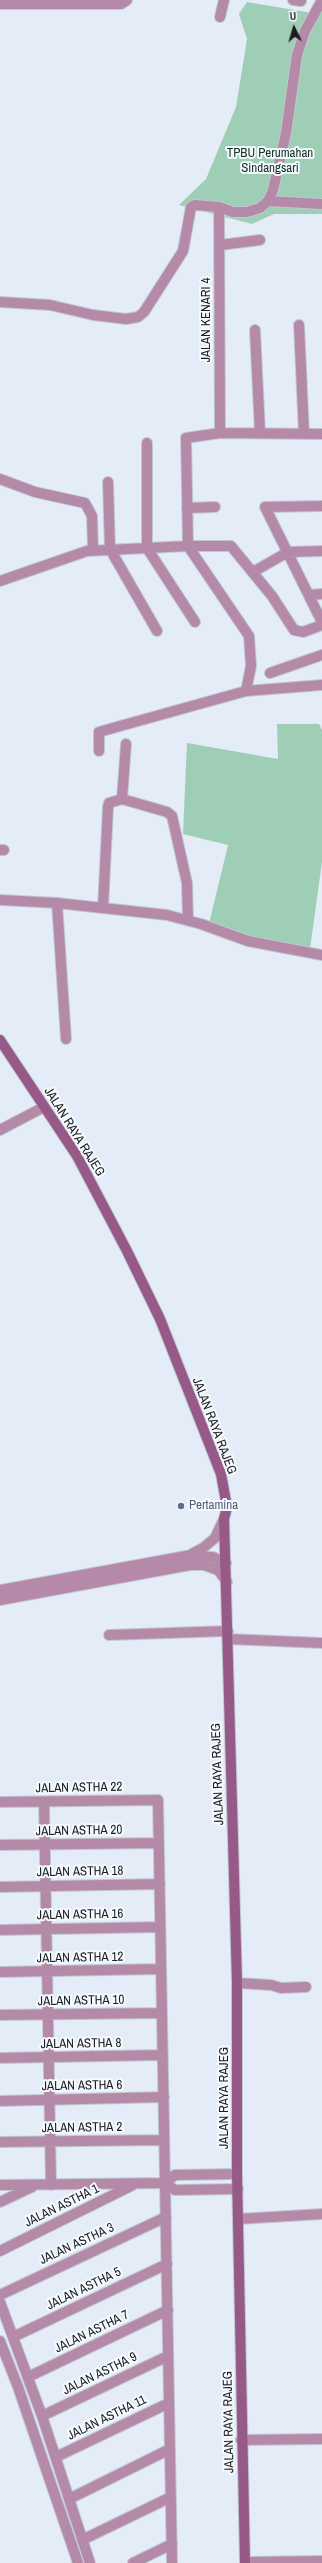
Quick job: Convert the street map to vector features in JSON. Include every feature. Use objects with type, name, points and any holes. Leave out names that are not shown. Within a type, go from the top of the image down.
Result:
[{"type":"main road","name":"JALAN RAYA RAJEG","points":[[0,1040],[77,1156],[160,1319],[221,1474],[227,1507],[224,1519],[227,1582],[229,1756],[233,1807],[237,1983],[237,2174],[245,2562]]},
{"type":"street","points":[[0,4],[121,4],[127,0]]},
{"type":"street","points":[[220,17],[224,0]]},
{"type":"street","points":[[0,302],[50,304],[93,315],[126,319],[138,317],[144,312],[183,251],[191,206],[219,207],[233,212],[247,212],[260,208],[268,202],[273,190],[286,133],[297,55],[305,31],[322,0]]},
{"type":"street","points":[[268,202],[322,204]]},
{"type":"street","name":"JALAN KENARI 4","points":[[219,207],[220,433]]},
{"type":"street","points":[[220,245],[260,240]]},
{"type":"street","points":[[299,325],[304,434]]},
{"type":"street","points":[[255,330],[260,433]]},
{"type":"street","points":[[246,691],[251,666],[249,636],[188,546],[186,438],[220,433],[322,434]]},
{"type":"street","points":[[147,443],[147,548],[195,622]]},
{"type":"street","points":[[0,479],[35,492],[85,503],[92,516],[94,550]]},
{"type":"street","points":[[108,482],[110,549],[157,631]]},
{"type":"street","points":[[322,506],[265,507],[322,622]]},
{"type":"street","points":[[187,508],[215,508]]},
{"type":"street","points":[[0,582],[94,550],[188,546],[232,546],[253,572],[294,630],[303,632],[322,625]]},
{"type":"street","points":[[253,572],[288,552],[322,551]]},
{"type":"street","points":[[309,595],[322,594]]},
{"type":"street","points":[[270,673],[322,655]]},
{"type":"street","points":[[99,751],[100,732],[246,691],[322,685]]},
{"type":"street","points":[[122,799],[126,744]]},
{"type":"street","points":[[103,908],[108,807],[109,803],[122,799],[167,812],[172,816],[187,883],[188,920]]},
{"type":"street","points":[[0,900],[57,903],[167,915],[188,920],[248,941],[322,955]]},
{"type":"street","points":[[57,903],[66,1039]]},
{"type":"street","points":[[0,1130],[44,1107]]},
{"type":"street","points":[[186,1556],[204,1548],[215,1538],[224,1519]]},
{"type":"street","points":[[0,1590],[186,1556],[213,1557],[226,1563]]},
{"type":"street","points":[[0,1600],[190,1565],[204,1565],[218,1570],[227,1582]]},
{"type":"street","points":[[109,1635],[228,1635],[322,1643]]},
{"type":"street","name":"JALAN ASTHA 22","points":[[0,1802],[158,1800],[159,1843]]},
{"type":"street","points":[[44,1802],[51,2185]]},
{"type":"street","points":[[159,1843],[172,2563]]},
{"type":"street","name":"JALAN ASTHA 20","points":[[0,1845],[159,1843]]},
{"type":"street","name":"JALAN ASTHA 18","points":[[0,1887],[160,1884]]},
{"type":"street","name":"JALAN ASTHA 16","points":[[0,1930],[160,1927]]},
{"type":"street","name":"JALAN ASTHA 12","points":[[0,1972],[161,1969]]},
{"type":"street","points":[[237,1983],[271,1984],[281,1988],[306,1987]]},
{"type":"street","name":"JALAN ASTHA 10","points":[[0,2015],[162,2013]]},
{"type":"street","name":"JALAN ASTHA 8","points":[[0,2058],[163,2056]]},
{"type":"street","name":"JALAN ASTHA 6","points":[[0,2101],[164,2097]]},
{"type":"street","name":"JALAN ASTHA 2","points":[[0,2142],[164,2140]]},
{"type":"street","points":[[0,2185],[165,2183],[175,2175],[237,2174]]},
{"type":"street","points":[[165,2183],[175,2190],[238,2189]]},
{"type":"street","name":"JALAN ASTHA 1","points":[[0,2251],[136,2184]]},
{"type":"street","points":[[0,2202],[36,2185]]},
{"type":"street","points":[[238,2219],[322,2214]]},
{"type":"street","name":"JALAN ASTHA 3","points":[[0,2295],[166,2217]]},
{"type":"street","name":"JALAN ASTHA 5","points":[[13,2337],[167,2264]]},
{"type":"street","points":[[0,2302],[42,2416],[90,2563]]},
{"type":"street","name":"JALAN ASTHA 7","points":[[28,2377],[168,2310]]},
{"type":"street","points":[[0,2341],[18,2387],[78,2563]]},
{"type":"street","name":"JALAN ASTHA 9","points":[[42,2416],[168,2356]]},
{"type":"street","name":"JALAN ASTHA 11","points":[[56,2457],[169,2403]]},
{"type":"street","points":[[242,2440],[322,2439]]},
{"type":"street","points":[[69,2499],[170,2449]]},
{"type":"street","points":[[82,2540],[171,2497]]},
{"type":"street","points":[[133,2563],[172,2544]]},
{"type":"street","points":[[245,2562],[322,2561]]},
{"type":"green space","name":"TPBU Perumahan Sindangsari","points":[[322,0],[322,214],[274,214],[252,224],[179,205],[206,179],[236,107],[247,39],[239,14],[247,2],[312,13]]},
{"type":"green space","points":[[277,724],[319,724],[322,730],[322,862],[309,956],[207,932],[228,845],[183,834],[187,743],[278,759]]},
{"type":"place","name":"Pertamina","points":[[181,1506]]}]
